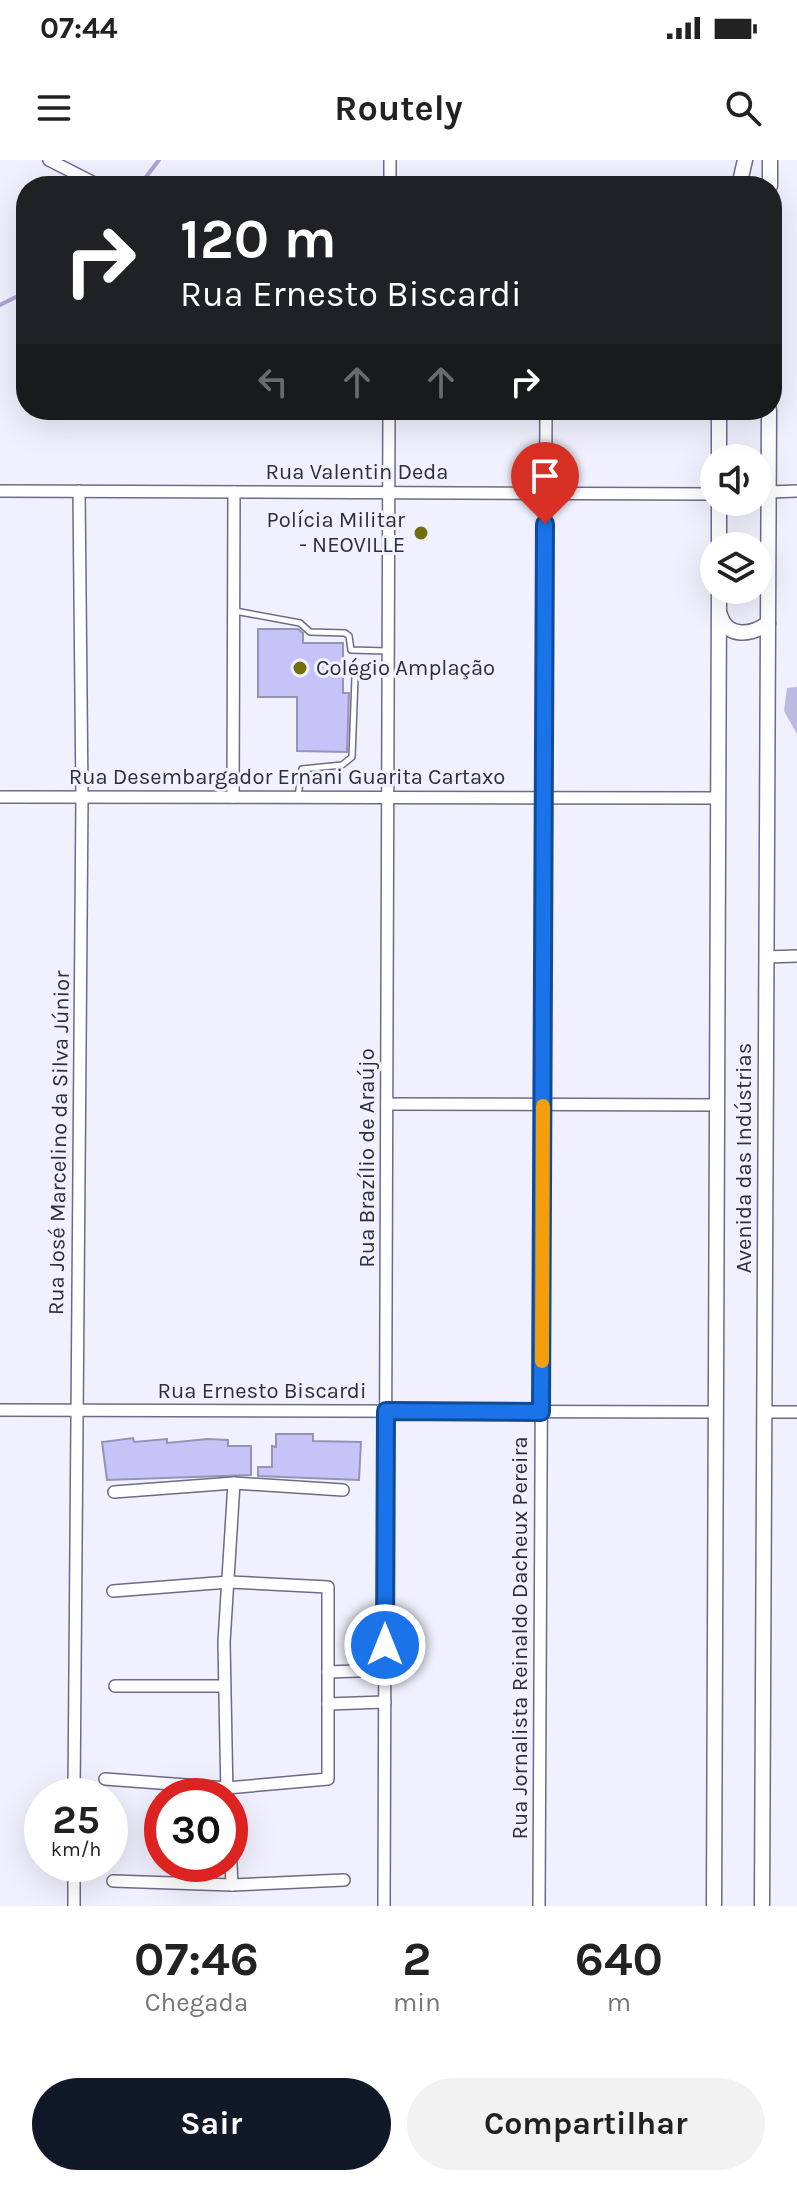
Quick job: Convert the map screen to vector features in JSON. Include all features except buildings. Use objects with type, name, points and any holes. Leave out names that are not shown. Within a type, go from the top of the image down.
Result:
[{"type":"main road","points":[[719,420],[719,444]]},
{"type":"main road","name":"Avenida das Indústrias","points":[[769,420],[769,444]]},
{"type":"main road","name":"Avenida das Indústrias","points":[[762,1906],[769,516]]},
{"type":"main road","name":"Avenida das Indústrias","points":[[714,1906],[719,604]]},
{"type":"main road","points":[[719,610],[722,623],[734,631],[746,634],[768,623]]},
{"type":"street","points":[[49,160],[80,176]]},
{"type":"street","name":"Rua Brazílio de Araújo","points":[[384,1906],[389,420]]},
{"type":"street","name":"Rua Jornalista Reinaldo Dacheux Pereira","points":[[539,1906],[546,420]]},
{"type":"street","name":"Rua Valentin Deda","points":[[0,491],[700,494]]},
{"type":"street","name":"Rua José Marcelino da Silva Júnior","points":[[74,1778],[82,797],[79,491]]},
{"type":"street","points":[[772,492],[797,491]]},
{"type":"street","points":[[233,797],[234,492]]},
{"type":"street","name":"Rua Desembargador Ernani Guarita Cartaxo","points":[[0,797],[718,798]]},
{"type":"street","points":[[766,957],[797,956]]},
{"type":"street","points":[[387,1104],[717,1105]]},
{"type":"street","name":"Rua Ernesto Biscardi","points":[[0,1410],[716,1412]]},
{"type":"street","points":[[764,1412],[797,1412]]},
{"type":"street","points":[[114,1492],[234,1483],[343,1490]]},
{"type":"street","points":[[227,1778],[224,1686],[234,1483]]},
{"type":"street","points":[[113,1591],[229,1582],[328,1587],[328,1779],[248,1789]]},
{"type":"street","points":[[328,1672],[385,1670]]},
{"type":"street","points":[[115,1686],[224,1686]]},
{"type":"street","points":[[328,1704],[385,1702]]},
{"type":"street","points":[[128,1882],[232,1885],[344,1880]]},
{"type":"street","points":[[74,1882],[74,1906]]},
{"type":"lane","points":[[234,611],[300,623],[310,632],[345,633],[349,636],[351,650],[388,651]]},
{"type":"lane","points":[[298,797],[302,769],[342,765],[352,757],[355,678],[371,668],[388,668]]},
{"type":"shaded area","points":[[797,687],[797,734],[784,711],[787,688]]},
{"type":"waterway","points":[[147,176],[159,160]]},
{"type":"waterway","points":[[0,305],[16,297]]},
{"type":"slow traffic","points":[[542,1361],[543,1106]]},
{"type":"place","name":"Polícia Militar - NEOVILLE","points":[[421,533]]},
{"type":"place","name":"Colégio Amplação","points":[[300,668]]},
{"type":"route","points":[[385,1645],[386,1411],[541,1412],[545,524]]}]
